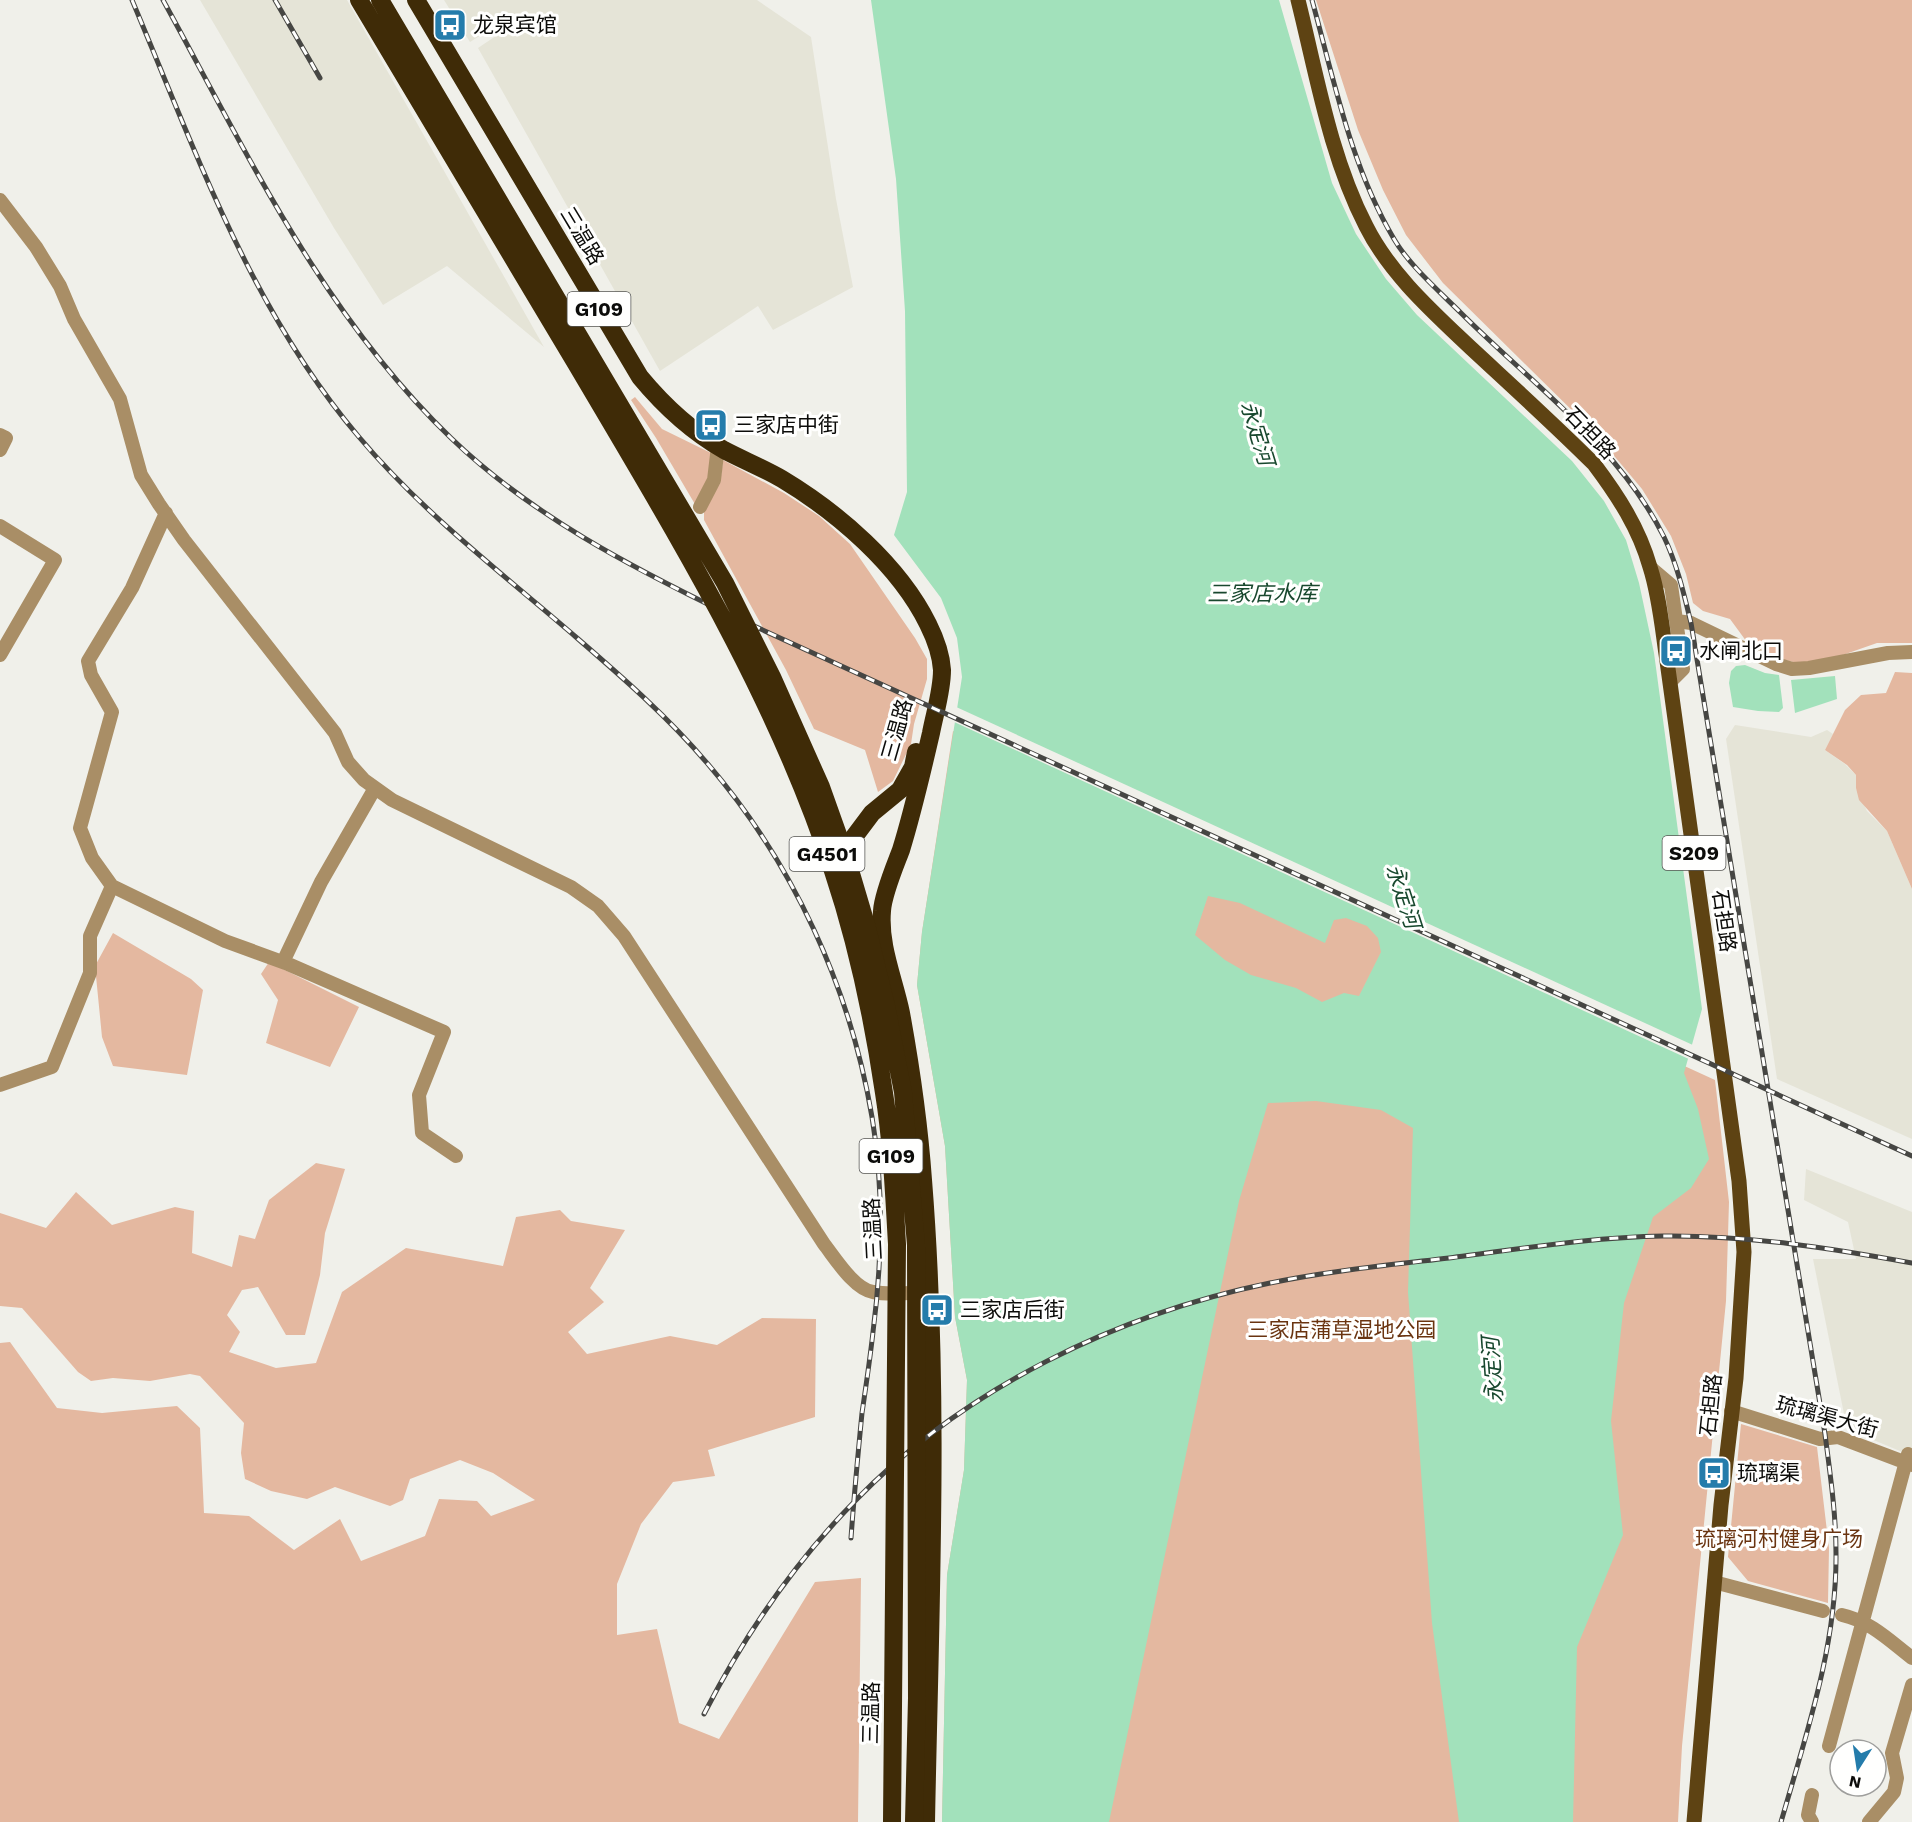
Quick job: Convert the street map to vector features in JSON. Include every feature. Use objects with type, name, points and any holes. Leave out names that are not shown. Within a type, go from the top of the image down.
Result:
[{"type":"highway","name":"G4501","points":[[358,0],[708,590],[757,684],[806,795],[834,872],[850,929]]},
{"type":"highway","name":"G4501","points":[[380,0],[725,583],[772,677],[821,788],[847,860],[866,924],[886,1006],[903,1092],[916,1245],[917,1698],[914,1822]]},
{"type":"highway","name":"三温路","points":[[416,0],[640,377],[663,404],[691,428],[718,446],[777,476],[812,498],[864,542],[891,570],[916,604],[927,621],[938,646],[942,666],[940,689],[914,808],[882,909],[886,962],[900,1008],[914,1093],[923,1176],[930,1292],[933,1460],[926,1822]]},
{"type":"highway","name":"三温路","points":[[864,542],[882,573],[919,624],[931,647],[935,666],[933,686],[913,767],[900,790],[872,813],[854,837],[842,868],[843,897],[870,1011],[885,1095],[892,1167],[899,1293],[892,1822]]},
{"type":"highway","points":[[892,1167],[897,1244],[894,1698]]},
{"type":"main road","name":"石担路","points":[[1298,0],[1335,148],[1347,184],[1367,228],[1394,268],[1426,305],[1594,465],[1617,494],[1639,535],[1651,568],[1670,682],[1739,1181],[1744,1252],[1736,1378],[1714,1582],[1694,1822]]},
{"type":"street","points":[[0,200],[36,247],[60,286],[74,319],[120,399],[141,475],[166,513],[234,603],[319,710],[335,733],[348,762],[364,780],[392,800],[571,887],[598,906],[624,936],[824,1244],[844,1270],[864,1288],[873,1292],[930,1292]]},
{"type":"street","points":[[0,435],[6,438],[0,450]]},
{"type":"street","points":[[700,507],[714,480],[718,446]]},
{"type":"street","points":[[166,513],[132,588],[88,661],[92,675],[112,712],[80,828],[92,858],[112,886],[225,941],[283,962],[444,1032],[419,1095],[421,1124],[422,1133],[456,1156]]},
{"type":"street","points":[[0,526],[56,560],[0,655]]},
{"type":"street","points":[[1651,568],[1671,585],[1683,669],[1670,682]]},
{"type":"street","points":[[1677,621],[1691,624],[1776,664],[1792,669],[1809,668],[1888,653],[1912,652]]},
{"type":"street","points":[[283,962],[321,882],[375,788]]},
{"type":"street","points":[[0,1085],[52,1067],[90,973],[90,936],[112,886]]},
{"type":"street","name":"琉璃渠大街","points":[[1731,1411],[1820,1439],[1838,1437],[1908,1460]]},
{"type":"street","points":[[1831,1738],[1908,1460]]},
{"type":"street","points":[[1714,1582],[1823,1611]]},
{"type":"street","points":[[1842,1615],[1864,1622],[1912,1658]]},
{"type":"street","points":[[1869,1822],[1894,1792],[1897,1778],[1892,1753],[1912,1684]]},
{"type":"street","points":[[1812,1795],[1808,1815],[1812,1822]]},
{"type":"shaded area","points":[[200,0],[347,0],[544,347],[447,266],[383,305],[334,228]]},
{"type":"shaded area","name":"龙泉宾馆","points":[[444,0],[757,0],[811,37],[836,199],[853,287],[773,330],[758,306],[660,371],[478,48],[515,23],[510,17],[470,42]]},
{"type":"shaded area","points":[[1735,725],[1811,737],[1827,730],[1833,734],[1825,750],[1856,775],[1856,788],[1867,811],[1887,831],[1912,889],[1912,1139],[1777,1079],[1726,739]]},
{"type":"shaded area","points":[[1806,1169],[1912,1212],[1912,1456],[1847,1429],[1813,1259],[1856,1259],[1848,1222],[1804,1200]]},
{"type":"green space","points":[[1316,0],[1912,0],[1912,643],[1877,643],[1837,657],[1822,666],[1793,662],[1752,649],[1730,619],[1703,611],[1693,603],[1686,574],[1671,536],[1642,489],[1594,432],[1443,283],[1406,235],[1383,190],[1358,130]]},
{"type":"green space","points":[[635,397],[662,429],[711,453],[707,485],[696,506],[631,400]]},
{"type":"green space","points":[[723,460],[784,493],[819,516],[850,544],[927,659],[927,679],[914,724],[911,744],[893,781],[878,792],[865,750],[814,729],[786,670],[704,520],[704,511],[720,483]]},
{"type":"green space","points":[[1895,672],[1912,673],[1912,889],[1887,831],[1859,800],[1856,775],[1847,765],[1825,750],[1845,710],[1861,695],[1886,693]]},
{"type":"green space","name":"三家店蒲草湿地公园","points":[[953,731],[1715,1080],[1729,1202],[1726,1301],[1682,1746],[1678,1822],[942,1822],[947,1575],[964,1470],[967,1380],[955,1317],[945,1146],[917,985],[922,932]]},
{"type":"green space","points":[[113,933],[191,979],[203,990],[187,1075],[113,1066],[102,1037],[95,966]]},
{"type":"green space","points":[[269,962],[359,1007],[330,1067],[266,1043],[278,1000],[261,974]]},
{"type":"green space","points":[[316,1163],[345,1169],[325,1233],[320,1275],[305,1335],[286,1335],[258,1287],[242,1290],[227,1315],[240,1332],[229,1352],[276,1368],[316,1363],[342,1292],[406,1248],[503,1266],[516,1217],[560,1210],[571,1221],[625,1230],[590,1288],[604,1302],[568,1332],[587,1354],[670,1336],[717,1345],[762,1318],[816,1319],[815,1417],[708,1450],[715,1476],[673,1482],[641,1524],[617,1584],[617,1635],[657,1629],[679,1723],[719,1739],[815,1582],[861,1578],[858,1822],[0,1822],[0,1343],[10,1342],[57,1408],[102,1413],[177,1406],[200,1428],[204,1513],[249,1516],[294,1550],[340,1519],[361,1561],[425,1536],[439,1499],[477,1501],[491,1516],[535,1500],[493,1473],[460,1460],[410,1479],[403,1500],[390,1506],[335,1487],[307,1499],[271,1491],[245,1479],[241,1453],[244,1423],[200,1376],[190,1374],[150,1381],[113,1378],[91,1381],[78,1372],[22,1308],[0,1306],[0,1213],[46,1228],[76,1192],[112,1225],[175,1207],[194,1211],[192,1253],[232,1267],[239,1235],[255,1239],[269,1200]]},
{"type":"green space","name":"琉璃河村健身广场","points":[[1741,1424],[1817,1447],[1829,1548],[1828,1603],[1748,1581],[1728,1557]]},
{"type":"water","name":"三家店水库","points":[[871,0],[1279,0],[1332,183],[1356,234],[1386,279],[1417,315],[1572,461],[1604,501],[1626,540],[1639,583],[1654,653],[1702,1009],[1684,1073],[1698,1109],[1709,1159],[1691,1188],[1653,1217],[1624,1303],[1611,1421],[1623,1535],[1577,1647],[1573,1822],[1459,1822],[1432,1623],[1408,1292],[1413,1128],[1381,1110],[1316,1101],[1268,1103],[1239,1201],[1109,1822],[942,1822],[947,1575],[964,1470],[967,1380],[955,1317],[945,1146],[917,985],[922,932],[962,677],[957,638],[941,598],[894,535],[907,492],[905,311],[896,179]],"holes":[[[1208,896],[1240,903],[1325,943],[1334,920],[1346,918],[1367,926],[1378,938],[1381,952],[1359,996],[1344,993],[1322,1002],[1296,988],[1251,975],[1225,960],[1195,935]]]},
{"type":"water","points":[[1745,665],[1765,673],[1779,675],[1783,708],[1779,712],[1733,707],[1729,683],[1731,671],[1736,666]]},
{"type":"water","points":[[1835,676],[1837,699],[1795,713],[1791,680]]},
{"type":"pier","points":[[954,706],[1695,1046],[1691,1060],[952,721]]},
{"type":"railway","points":[[132,0],[203,172],[229,228],[287,337],[321,388],[359,437],[410,491],[464,542],[628,683],[692,746],[738,802],[766,842],[814,929],[833,974],[862,1069],[876,1144],[880,1198],[878,1279],[862,1413],[851,1538]]},
{"type":"railway","points":[[163,0],[290,230],[364,339],[405,390],[451,438],[482,466],[548,515],[619,558],[730,615],[1912,1156]]},
{"type":"railway","points":[[275,0],[320,78]]},
{"type":"railway","points":[[1312,0],[1355,153],[1379,211],[1400,249],[1425,278],[1572,417],[1623,473],[1645,504],[1669,547],[1686,601],[1825,1434],[1834,1508],[1835,1587],[1826,1656],[1810,1723],[1781,1822]]},
{"type":"railway","points":[[704,1714],[753,1629],[791,1575],[833,1524],[899,1460],[945,1423],[995,1390],[1047,1361],[1157,1314],[1213,1297],[1314,1275],[1610,1239],[1694,1236],[1757,1240],[1912,1263]]},
{"type":"place","name":"龙泉宾馆","points":[[450,25]]},
{"type":"place","name":"三家店中街","points":[[711,425]]},
{"type":"place","name":"水闸北口","points":[[1676,651]]},
{"type":"place","name":"三家店后街","points":[[937,1310]]},
{"type":"place","name":"琉璃渠","points":[[1714,1473]]},
{"type":"water label","name":"永定河","points":[[1258,433]]},
{"type":"water label","name":"永定河","points":[[1404,896]]},
{"type":"water label","name":"永定河","points":[[1492,1370]]}]
